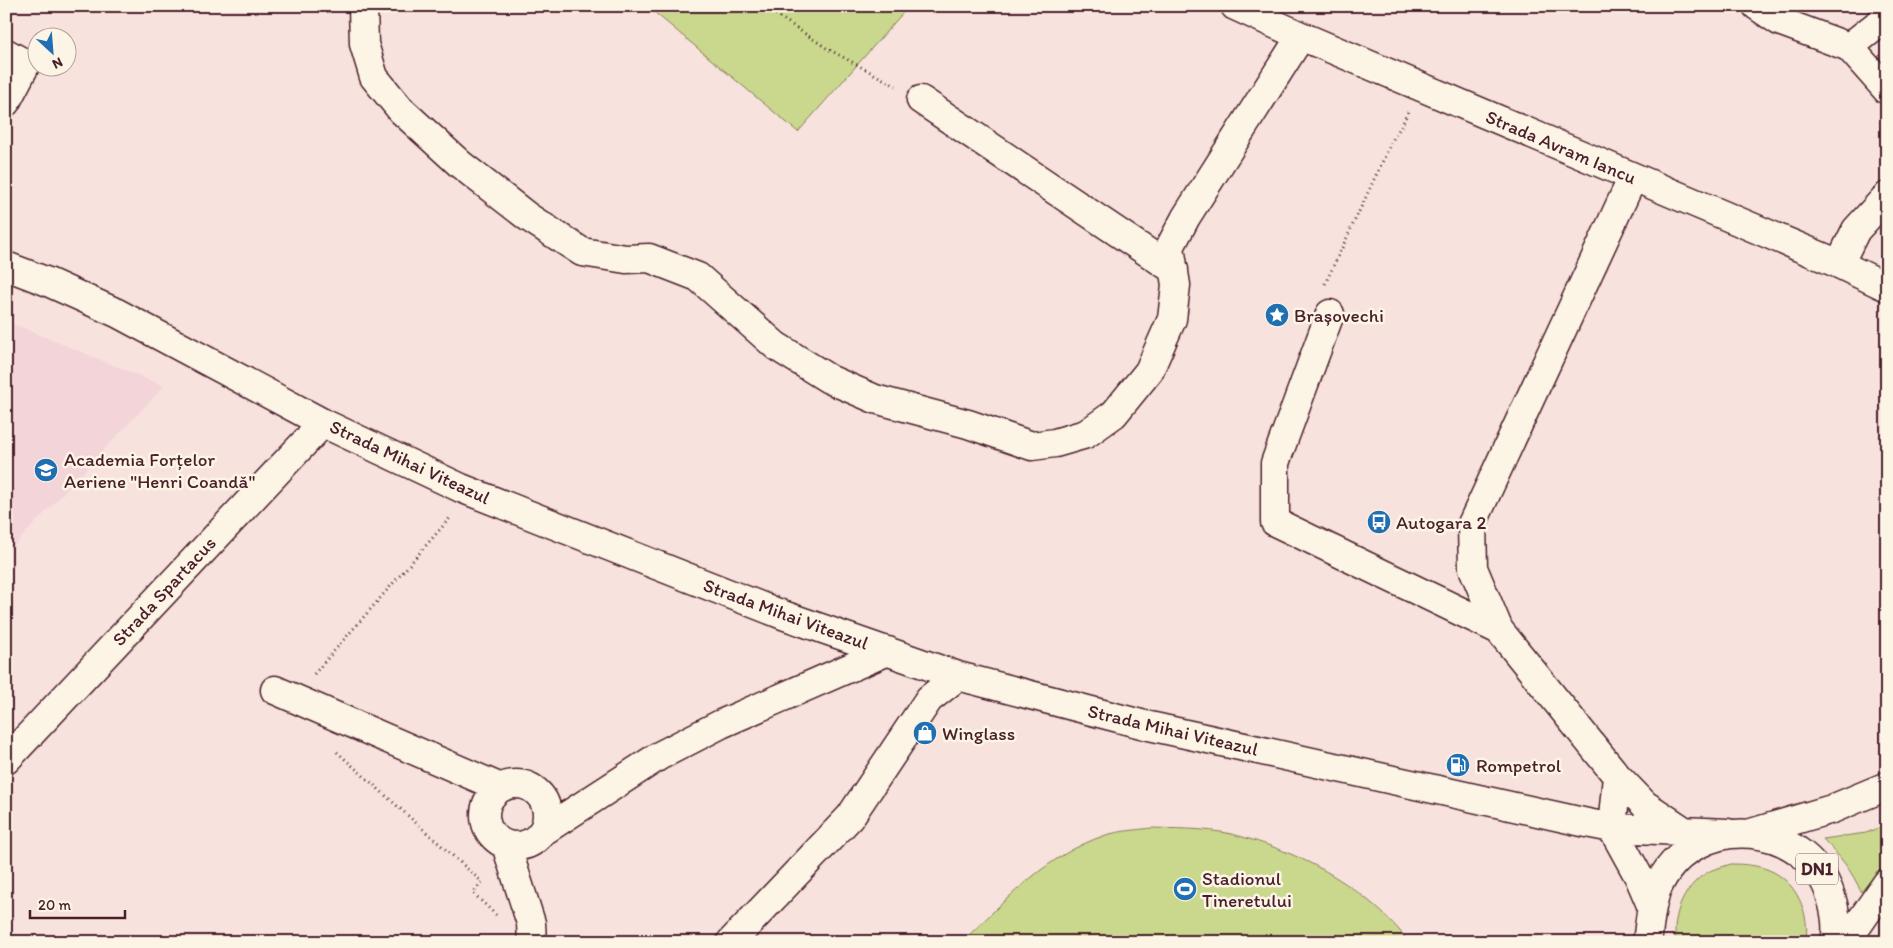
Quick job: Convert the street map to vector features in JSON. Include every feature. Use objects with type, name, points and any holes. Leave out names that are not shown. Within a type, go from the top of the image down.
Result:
[{"type":"street","points":[[363,6],[364,44],[374,77],[401,110],[460,164],[528,217],[582,252],[626,259],[650,258],[698,277],[776,346],[830,379],[875,399],[968,424],[1032,446],[1054,443],[1086,434],[1114,414],[1149,371],[1172,319],[1176,285],[1170,247],[1186,217],[1301,36]]},
{"type":"street","name":"Strada Avram Iancu","points":[[1235,6],[1420,87],[1839,264],[1887,287]]},
{"type":"street","points":[[1757,6],[1779,21],[1849,47],[1887,90]]},
{"type":"street","points":[[1849,47],[1887,17]]},
{"type":"street","points":[[6,53],[26,64],[6,102]]},
{"type":"street","points":[[921,100],[1174,270]]},
{"type":"street","points":[[1633,177],[1472,524],[1473,568],[1499,630],[1617,776],[1645,805],[1685,832]]},
{"type":"street","points":[[1839,264],[1856,230],[1887,196]]},
{"type":"street","name":"Strada Mihai Viteazul","points":[[6,266],[48,282],[117,313],[324,423],[461,488],[783,615],[958,676],[1145,725],[1612,828],[1742,833]]},
{"type":"street","points":[[1326,302],[1275,463],[1274,522],[1499,630]]},
{"type":"street","name":"Strada Spartacus","points":[[6,760],[324,423]]},
{"type":"street","points":[[542,832],[546,822],[544,802],[530,788],[521,785],[511,785],[501,788],[493,794],[487,803],[485,818],[490,833],[506,845],[526,845],[542,832],[659,756],[721,724],[888,651]]},
{"type":"street","points":[[731,942],[850,817],[929,699],[958,676]]},
{"type":"street","points":[[275,690],[501,788]]},
{"type":"street","points":[[1617,776],[1612,828],[1639,877],[1650,930]]},
{"type":"street","name":"DN1","points":[[1650,930],[1664,875],[1687,851],[1708,840],[1832,809],[1887,786]]},
{"type":"street","name":"DN1","points":[[1742,833],[1772,837],[1792,846],[1809,860],[1822,876],[1831,896],[1836,917],[1835,942]]},
{"type":"street","points":[[506,845],[532,923],[532,942]]},
{"type":"street","points":[[1846,942],[1887,883]]},
{"type":"path","points":[[763,6],[828,49],[921,100]]},
{"type":"path","points":[[1326,302],[1394,137],[1402,125],[1420,87]]},
{"type":"shaded area","name":"Academia Forțelor Aeriene \"Henri Coandă\"","points":[[6,321],[164,386],[6,554]]},
{"type":"green space","points":[[647,6],[909,6],[798,132]]},
{"type":"green space","points":[[1887,825],[1887,861],[1861,892],[1845,864],[1823,839],[1866,833]]},
{"type":"green space","name":"Stadionul Tineretului","points":[[1151,828],[1223,832],[1246,838],[1292,855],[1336,877],[1356,891],[1393,923],[1409,942],[962,942],[1028,880],[1064,854],[1106,835]]},
{"type":"green space","points":[[1731,864],[1764,868],[1779,875],[1787,882],[1800,900],[1806,920],[1806,942],[1676,942],[1675,931],[1678,910],[1688,891],[1703,875]]},
{"type":"place","name":"Brașovechi","points":[[1277,315]]},
{"type":"place","name":"Academia Forțelor Aeriene \"Henri Coandă\"","points":[[46,470]]},
{"type":"place","name":"Autogara 2","points":[[1379,522]]},
{"type":"place","name":"Winglass","points":[[925,733]]},
{"type":"place","name":"Rompetrol","points":[[1458,765]]},
{"type":"place","name":"Stadionul Tineretului","points":[[1185,889]]}]
